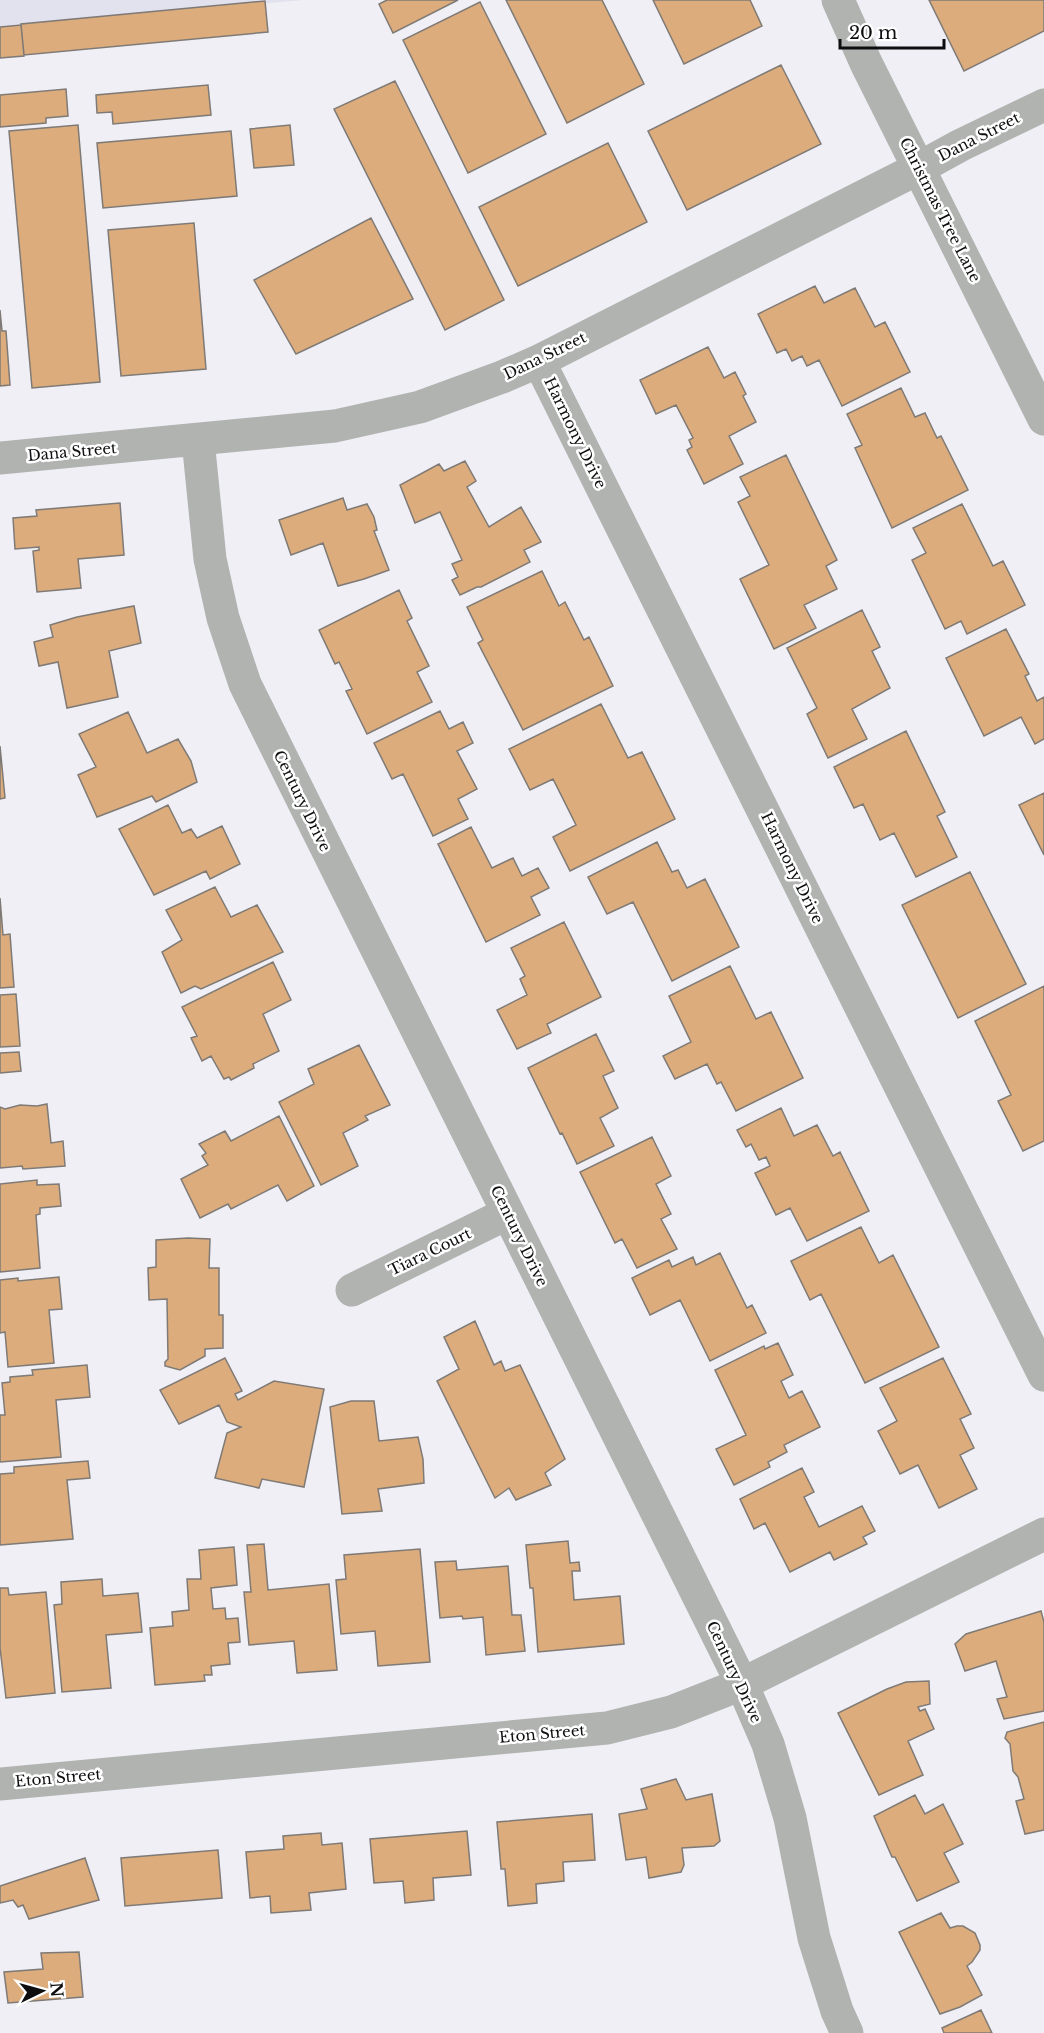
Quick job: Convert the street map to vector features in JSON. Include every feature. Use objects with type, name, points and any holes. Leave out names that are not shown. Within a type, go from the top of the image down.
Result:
[{"type":"street","name":"Christmas Tree Lane","points":[[838,0],[866,63],[1044,419]]},
{"type":"street","name":"Dana Street","points":[[0,458],[335,426],[420,407],[539,361],[961,145],[1044,105]]},
{"type":"street","name":"Harmony Drive","points":[[539,361],[1044,1375]]},
{"type":"street","name":"Century Drive","points":[[198,440],[210,558],[223,618],[245,684],[742,1684],[768,1744],[790,1818],[814,1938],[837,2011],[847,2033]]},
{"type":"street","name":"Tiara Court","points":[[352,1290],[508,1214]]},
{"type":"street","name":"Eton Street","points":[[0,1784],[606,1728],[671,1712],[742,1684],[1044,1534]]},
{"type":"shaded area","points":[[0,0],[303,0],[0,28]]},
{"type":"building","points":[[387,0],[458,0],[393,33],[379,4]]},
{"type":"building","points":[[506,0],[602,0],[644,84],[567,123]]},
{"type":"building","points":[[653,0],[750,0],[762,26],[684,64]]},
{"type":"building","points":[[929,0],[1044,0],[1044,31],[964,71]]},
{"type":"building","points":[[265,1],[268,32],[24,55],[21,24]]},
{"type":"building","points":[[480,2],[546,134],[468,173],[403,40]]},
{"type":"building","points":[[21,25],[24,56],[0,58],[0,27]]},
{"type":"building","points":[[781,65],[821,144],[687,210],[648,131]]},
{"type":"building","points":[[395,81],[504,300],[445,330],[334,109]]},
{"type":"building","points":[[208,85],[211,115],[113,124],[112,112],[97,113],[96,95]]},
{"type":"building","points":[[66,89],[68,116],[46,118],[46,123],[0,127],[0,95]]},
{"type":"building","points":[[78,125],[100,382],[32,388],[9,131]]},
{"type":"building","points":[[290,125],[294,165],[254,168],[250,129]]},
{"type":"building","points":[[231,131],[237,196],[103,208],[97,143]]},
{"type":"building","points":[[608,143],[647,222],[518,286],[479,207]]},
{"type":"building","points":[[371,218],[413,299],[296,354],[254,280]]},
{"type":"building","points":[[194,223],[206,369],[121,376],[108,230]]},
{"type":"building","points":[[815,286],[824,303],[855,288],[875,327],[885,322],[910,372],[842,406],[819,360],[807,366],[802,356],[792,361],[786,349],[777,353],[758,314]]},
{"type":"building","points":[[0,310],[2,331],[6,331],[10,385],[0,386]]},
{"type":"building","points":[[708,347],[724,378],[735,372],[746,394],[743,396],[756,422],[729,436],[743,464],[704,484],[687,450],[692,447],[689,440],[693,438],[676,405],[656,414],[640,380]]},
{"type":"building","points":[[901,388],[915,417],[925,413],[937,438],[941,436],[968,490],[892,528],[855,448],[862,445],[847,414]]},
{"type":"building","points":[[786,455],[837,560],[826,566],[837,589],[804,605],[816,628],[774,649],[740,579],[769,565],[738,502],[750,496],[740,477]]},
{"type":"building","points":[[465,461],[476,481],[467,487],[489,527],[521,507],[541,542],[524,550],[530,562],[460,595],[452,580],[458,577],[452,564],[462,560],[440,512],[415,523],[400,485],[439,464],[444,471]]},
{"type":"building","points":[[343,498],[347,510],[367,504],[374,517],[377,530],[374,531],[389,570],[338,586],[323,543],[291,555],[279,520]]},
{"type":"building","points":[[120,503],[124,555],[78,559],[81,588],[37,592],[33,551],[39,550],[39,547],[15,549],[13,518],[37,516],[36,510]]},
{"type":"building","points":[[962,504],[993,566],[1003,561],[1025,605],[967,634],[961,621],[945,629],[912,560],[926,553],[913,528]]},
{"type":"building","points":[[542,571],[559,606],[565,602],[584,640],[589,637],[613,686],[523,730],[478,643],[483,640],[467,607]]},
{"type":"building","points":[[399,590],[412,618],[407,621],[429,666],[417,672],[432,702],[367,734],[346,691],[352,689],[339,662],[335,664],[319,630]]},
{"type":"building","points":[[134,606],[141,643],[109,651],[118,697],[67,708],[58,662],[39,666],[34,642],[53,637],[50,625],[77,617]]},
{"type":"building","points":[[862,610],[880,647],[872,651],[890,688],[852,709],[867,739],[828,758],[807,714],[817,708],[787,648]]},
{"type":"building","points":[[1006,629],[1029,674],[1025,676],[1037,701],[1044,697],[1044,739],[1035,744],[1021,717],[984,736],[946,658]]},
{"type":"building","points":[[601,704],[628,758],[642,752],[675,819],[570,871],[553,837],[576,825],[553,779],[530,790],[509,749]]},
{"type":"building","points":[[440,711],[449,729],[463,722],[473,743],[457,751],[477,789],[458,799],[468,819],[433,836],[403,774],[392,779],[374,743]]},
{"type":"building","points":[[128,712],[147,753],[178,739],[191,761],[197,782],[156,802],[152,796],[97,817],[78,775],[96,767],[79,734]]},
{"type":"building","points":[[906,731],[945,812],[937,816],[957,857],[916,877],[894,833],[880,840],[863,804],[854,808],[834,767]]},
{"type":"building","points":[[0,746],[5,798],[0,799]]},
{"type":"building","points":[[1044,793],[1044,855],[1019,805]]},
{"type":"building","points":[[168,805],[182,833],[191,829],[197,838],[222,826],[240,864],[210,879],[206,871],[154,895],[119,829]]},
{"type":"building","points":[[471,827],[492,868],[513,858],[522,876],[538,868],[549,888],[531,897],[540,915],[486,942],[438,844]]},
{"type":"building","points":[[657,842],[672,872],[678,870],[687,888],[705,879],[739,947],[672,981],[633,902],[607,914],[588,877]]},
{"type":"building","points":[[970,872],[1026,984],[958,1018],[902,905]]},
{"type":"building","points":[[215,887],[231,917],[257,905],[283,952],[201,989],[195,986],[181,993],[162,952],[182,940],[166,910]]},
{"type":"building","points":[[0,898],[3,935],[10,934],[14,987],[0,988]]},
{"type":"building","points":[[564,922],[601,997],[547,1024],[551,1033],[517,1049],[497,1010],[527,995],[520,979],[525,976],[511,948]]},
{"type":"building","points":[[273,962],[291,1000],[263,1014],[279,1051],[253,1064],[254,1068],[231,1080],[229,1077],[224,1079],[211,1056],[202,1061],[191,1038],[197,1036],[182,1007]]},
{"type":"building","points":[[730,966],[756,1019],[771,1012],[803,1078],[736,1111],[721,1082],[717,1084],[707,1064],[675,1079],[663,1056],[691,1042],[669,996]]},
{"type":"building","points":[[1044,986],[1044,1141],[1023,1151],[998,1101],[1011,1095],[975,1021]]},
{"type":"building","points":[[16,994],[20,1046],[0,1047],[0,995]]},
{"type":"building","points":[[596,1034],[614,1071],[603,1076],[618,1108],[600,1118],[614,1146],[577,1164],[528,1068]]},
{"type":"building","points":[[359,1045],[390,1105],[365,1116],[368,1120],[343,1133],[358,1166],[321,1185],[279,1102],[314,1084],[308,1069]]},
{"type":"building","points":[[19,1052],[21,1071],[0,1073],[0,1053]]},
{"type":"building","points":[[47,1104],[51,1143],[63,1141],[65,1166],[0,1168],[0,1107],[5,1109],[20,1105]]},
{"type":"building","points":[[781,1108],[794,1136],[817,1125],[833,1156],[840,1152],[869,1211],[807,1241],[790,1208],[776,1215],[755,1173],[770,1166],[766,1157],[759,1160],[751,1144],[746,1147],[737,1130]]},
{"type":"building","points":[[279,1116],[314,1186],[287,1201],[278,1185],[231,1209],[228,1204],[200,1218],[181,1179],[208,1165],[202,1156],[206,1153],[199,1144],[225,1131],[231,1141]]},
{"type":"building","points":[[652,1137],[671,1176],[656,1184],[671,1214],[661,1219],[677,1249],[637,1268],[622,1239],[615,1243],[580,1172]]},
{"type":"building","points":[[37,1180],[37,1185],[59,1184],[61,1206],[40,1208],[40,1214],[36,1215],[40,1268],[0,1272],[0,1184]]},
{"type":"building","points":[[861,1227],[879,1263],[893,1255],[939,1347],[865,1383],[821,1294],[810,1300],[791,1261]]},
{"type":"building","points":[[210,1239],[209,1268],[219,1268],[219,1315],[223,1315],[223,1348],[205,1349],[205,1356],[180,1370],[165,1366],[168,1359],[167,1299],[149,1300],[148,1268],[156,1267],[156,1240]]},
{"type":"building","points":[[720,1253],[747,1308],[752,1305],[766,1333],[710,1361],[680,1300],[650,1315],[632,1278],[669,1260],[672,1267],[693,1257],[696,1265]]},
{"type":"building","points":[[59,1277],[62,1309],[49,1310],[54,1363],[8,1367],[5,1332],[0,1333],[0,1280],[18,1278],[18,1281]]},
{"type":"building","points":[[475,1321],[494,1365],[501,1361],[505,1371],[520,1365],[565,1459],[545,1473],[551,1485],[516,1500],[509,1488],[495,1498],[437,1381],[459,1369],[444,1337]]},
{"type":"building","points":[[778,1343],[793,1375],[781,1381],[789,1398],[802,1391],[820,1427],[784,1445],[787,1452],[768,1462],[770,1467],[734,1485],[716,1449],[746,1435],[715,1370],[764,1346],[765,1349]]},
{"type":"building","points":[[225,1358],[242,1391],[235,1394],[238,1400],[274,1381],[324,1389],[304,1487],[262,1479],[259,1488],[215,1478],[227,1433],[241,1427],[227,1422],[219,1405],[179,1424],[160,1390]]},
{"type":"building","points":[[943,1358],[971,1414],[960,1419],[974,1448],[960,1455],[977,1489],[939,1508],[918,1465],[900,1474],[878,1431],[897,1421],[880,1388]]},
{"type":"building","points":[[87,1365],[90,1397],[56,1400],[61,1457],[0,1462],[0,1415],[5,1415],[2,1383],[10,1382],[10,1377],[33,1375],[32,1370]]},
{"type":"building","points":[[351,1401],[374,1401],[379,1441],[418,1437],[423,1459],[424,1483],[378,1489],[382,1511],[342,1514],[330,1407]]},
{"type":"building","points":[[88,1461],[90,1478],[67,1480],[73,1539],[0,1545],[0,1474],[14,1473],[14,1467]]},
{"type":"building","points":[[802,1468],[814,1492],[804,1497],[819,1527],[862,1506],[875,1531],[863,1537],[867,1544],[834,1560],[830,1552],[790,1572],[765,1523],[754,1529],[740,1499]]},
{"type":"building","points":[[568,1541],[570,1563],[579,1562],[580,1571],[572,1571],[574,1600],[620,1596],[624,1644],[538,1652],[533,1588],[530,1588],[526,1545]]},
{"type":"building","points":[[264,1544],[268,1590],[329,1584],[337,1670],[297,1673],[294,1641],[249,1645],[244,1592],[251,1592],[247,1545]]},
{"type":"building","points":[[234,1547],[237,1585],[211,1588],[213,1609],[225,1608],[226,1619],[238,1618],[240,1642],[228,1643],[230,1664],[211,1666],[212,1675],[204,1675],[205,1681],[155,1685],[150,1628],[173,1626],[172,1612],[189,1610],[187,1579],[201,1579],[199,1550]]},
{"type":"building","points":[[420,1549],[430,1662],[378,1666],[375,1631],[341,1634],[336,1580],[346,1579],[344,1555]]},
{"type":"building","points":[[456,1561],[457,1570],[508,1566],[512,1615],[521,1615],[525,1651],[486,1655],[483,1617],[440,1618],[435,1562]]},
{"type":"building","points":[[102,1579],[103,1596],[138,1593],[142,1632],[106,1635],[111,1688],[62,1692],[54,1605],[62,1604],[61,1582]]},
{"type":"building","points":[[0,1588],[8,1588],[9,1595],[46,1592],[55,1693],[6,1698],[0,1648]]},
{"type":"building","points":[[1041,1611],[1044,1622],[1044,1711],[1004,1719],[997,1699],[1007,1697],[996,1661],[965,1671],[955,1644],[966,1634]]},
{"type":"building","points":[[929,1681],[930,1704],[918,1707],[920,1711],[925,1709],[934,1729],[908,1741],[923,1775],[879,1795],[838,1713],[906,1682]]},
{"type":"building","points":[[1044,1722],[1044,1830],[1025,1834],[1016,1801],[1024,1799],[1018,1777],[1013,1771],[1010,1744],[1005,1738],[1007,1732]]},
{"type":"building","points":[[676,1779],[686,1800],[712,1794],[720,1841],[714,1846],[682,1848],[684,1865],[681,1872],[649,1878],[646,1857],[626,1860],[619,1814],[647,1809],[641,1789]]},
{"type":"building","points":[[915,1795],[925,1814],[943,1804],[963,1844],[944,1853],[959,1882],[917,1901],[895,1857],[892,1857],[874,1816]]},
{"type":"building","points":[[592,1814],[595,1860],[563,1862],[564,1881],[536,1884],[537,1903],[508,1906],[505,1869],[501,1869],[497,1822]]},
{"type":"building","points":[[467,1831],[471,1875],[433,1878],[434,1900],[405,1903],[403,1881],[374,1883],[370,1839]]},
{"type":"building","points":[[321,1833],[322,1845],[342,1843],[346,1889],[309,1893],[311,1910],[271,1913],[270,1896],[250,1898],[246,1852],[284,1849],[283,1836]]},
{"type":"building","points":[[218,1850],[222,1898],[125,1906],[121,1858]]},
{"type":"building","points":[[85,1858],[99,1900],[29,1919],[23,1905],[18,1907],[13,1900],[0,1903],[0,1886]]},
{"type":"building","points":[[941,1913],[950,1928],[963,1926],[975,1933],[980,1950],[967,1966],[982,1995],[960,2007],[940,2014],[899,1932]]},
{"type":"building","points":[[79,1952],[83,1997],[8,2003],[4,1972],[43,1969],[41,1953]]},
{"type":"building","points":[[981,2010],[992,2033],[944,2033],[942,2028]]}]
